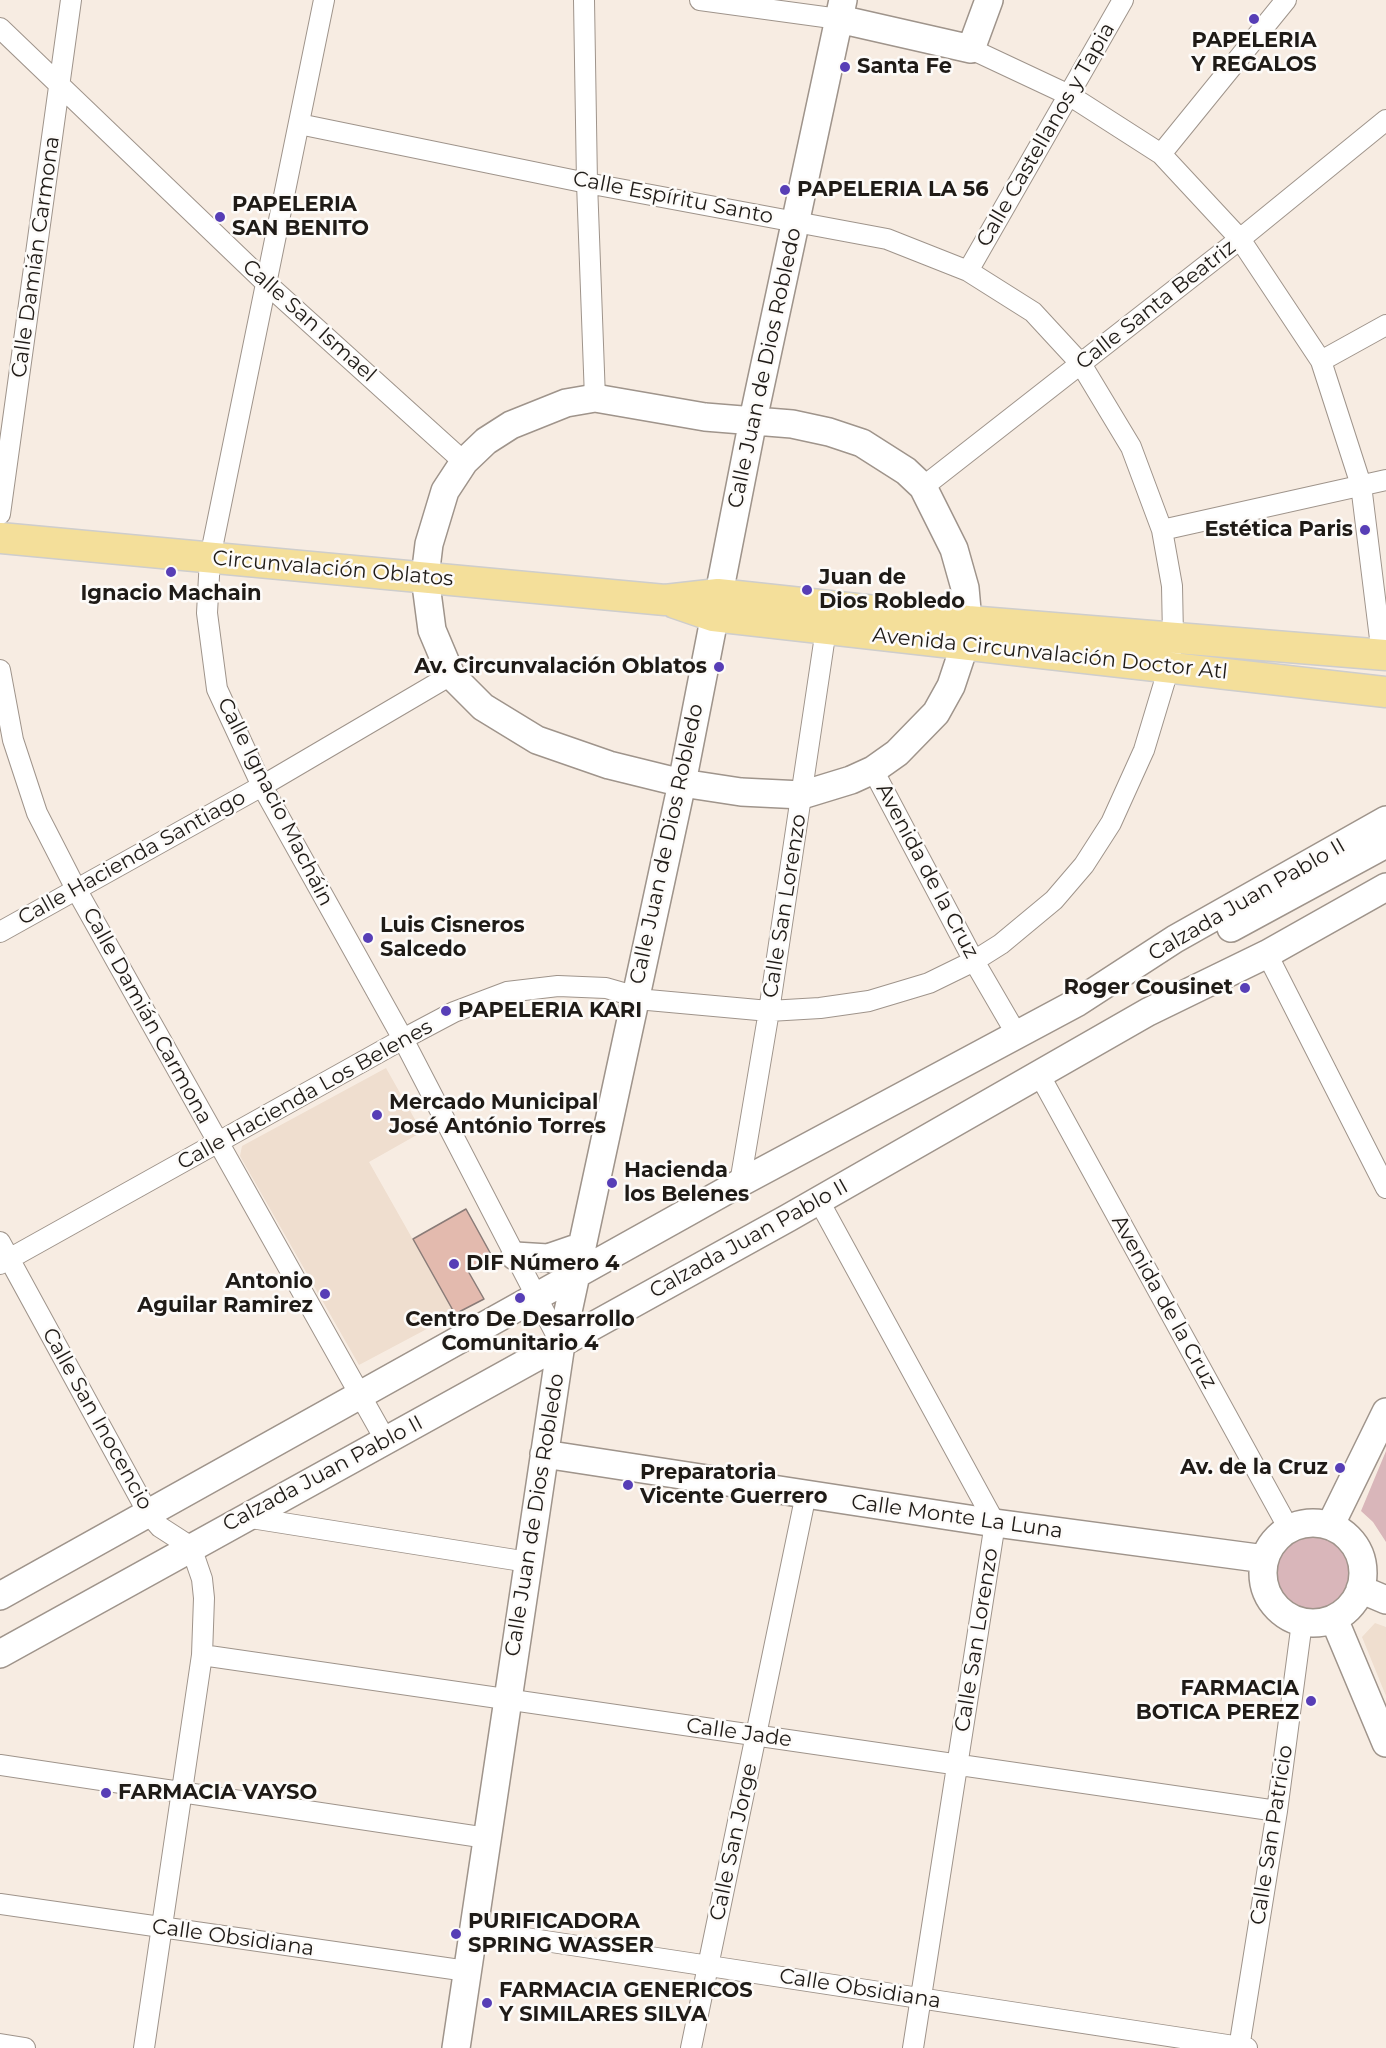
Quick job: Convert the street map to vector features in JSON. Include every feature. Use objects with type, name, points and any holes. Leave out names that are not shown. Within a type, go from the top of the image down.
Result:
[{"type":"main road","name":"Circunvalación Oblatos","points":[[0,538],[716,605]]},
{"type":"main road","name":"Avenida Circunvalación Doctor Atl","points":[[716,605],[826,629],[1173,636],[1384,655]]},
{"type":"main road","name":"Avenida Circunvalación Doctor Atl","points":[[716,605],[967,632],[1169,667],[1386,692]]},
{"type":"street","name":"Calle Damián Carmona","points":[[0,514],[71,0]]},
{"type":"street","name":"Calle Ignacio Macháin","points":[[324,0],[210,558],[207,613],[217,689],[262,786],[403,1039],[561,1344]]},
{"type":"street","points":[[584,0],[587,183],[595,398]]},
{"type":"street","points":[[700,0],[841,10],[971,49],[1069,95],[1161,154],[1240,239],[1321,361],[1361,485],[1384,655]]},
{"type":"street","points":[[971,49],[989,0]]},
{"type":"street","name":"Calle Castellanos y Tapia","points":[[968,271],[1123,0]]},
{"type":"street","points":[[1161,154],[1286,0]]},
{"type":"street","name":"Calle Juan de Dios Robledo","points":[[456,2048],[561,1344],[580,1247],[682,783],[753,420],[841,10]]},
{"type":"street","name":"Calle San Ismael","points":[[0,28],[266,283],[464,462]]},
{"type":"street","name":"Calle Santa Beatriz","points":[[923,487],[1240,239],[1386,120]]},
{"type":"street","name":"Calle Espíritu Santo","points":[[299,124],[587,183],[887,239],[968,271],[1033,312],[1081,364],[1131,447],[1162,530],[1172,586],[1173,636],[1169,667]]},
{"type":"street","points":[[1321,361],[1386,325]]},
{"type":"street","points":[[595,398],[705,417],[753,420],[792,424],[862,443],[906,471],[923,487],[954,549],[965,588],[967,632],[951,686],[936,713],[897,753],[873,770],[851,780],[802,795],[741,792],[682,783],[609,765],[537,740],[483,707],[451,675],[432,630],[425,577],[435,517],[445,491],[464,462],[486,441],[536,412],[595,398]]},
{"type":"street","points":[[1162,530],[1386,480]]},
{"type":"street","name":"Calle San Lorenzo","points":[[740,1183],[770,1011],[826,629]]},
{"type":"street","name":"Calle Hacienda Los Belenes","points":[[3,1255],[219,1144],[454,1012],[507,992],[558,986],[606,988],[648,1000],[770,1011],[869,1001],[930,983],[974,961],[1001,944],[1054,900],[1084,865],[1111,823],[1144,750],[1169,667]]},
{"type":"street","name":"Calle Damián Carmona","points":[[0,670],[13,740],[37,813],[76,889],[386,1441]]},
{"type":"street","name":"Calle Hacienda Santiago","points":[[0,932],[262,786],[451,675]]},
{"type":"street","name":"Avenida de la Cruz","points":[[873,770],[974,961],[1017,1035]]},
{"type":"street","name":"Calzada Juan Pablo II","points":[[0,1596],[740,1183],[1078,1002],[1175,939],[1386,820]]},
{"type":"street","name":"Calzada Juan Pablo II","points":[[1148,1012],[1386,844]]},
{"type":"street","name":"Calzada Juan Pablo II","points":[[1078,1002],[1129,982],[1309,899],[1386,869]]},
{"type":"street","name":"Calzada Juan Pablo II","points":[[0,1654],[819,1200],[1148,1012],[1267,954],[1386,887]]},
{"type":"street","points":[[1267,954],[1386,1188]]},
{"type":"street","name":"Avenida de la Cruz","points":[[1040,1074],[1289,1529]]},
{"type":"street","name":"Calle San Lorenzo","points":[[819,1200],[995,1523],[913,2048]]},
{"type":"street","points":[[515,1256],[548,1258],[580,1247]]},
{"type":"street","name":"Calle San Inocencio","points":[[3,1255],[148,1513],[160,1527],[190,1547]]},
{"type":"street","points":[[1330,1526],[1385,1416]]},
{"type":"street","name":"Calle Monte La Luna","points":[[544,1454],[995,1523],[1264,1559]]},
{"type":"street","name":"Calle San Jorge","points":[[691,2048],[806,1494]]},
{"type":"street","points":[[245,1517],[528,1562]]},
{"type":"street","points":[[1316,1523],[1330,1526],[1348,1539],[1361,1558],[1363,1574],[1360,1589],[1354,1601],[1334,1618],[1318,1623],[1302,1622],[1287,1616],[1274,1605],[1266,1591],[1262,1575],[1264,1559],[1278,1537],[1289,1529],[1316,1523]]},
{"type":"street","points":[[144,2048],[202,1656],[204,1599],[202,1579],[190,1547]]},
{"type":"street","points":[[1360,1589],[1386,1600]]},
{"type":"street","points":[[1334,1618],[1386,1743]]},
{"type":"street","name":"Calle San Patricio","points":[[1242,2048],[1302,1622]]},
{"type":"street","name":"Calle Jade","points":[[202,1656],[1277,1811]]},
{"type":"street","points":[[0,1765],[487,1838]]},
{"type":"street","name":"Calle Obsidiana","points":[[0,1904],[467,1971]]},
{"type":"street","name":"Calle Obsidiana","points":[[473,1930],[1242,2048]]},
{"type":"street","points":[[0,2044],[25,2048]]},
{"type":"shaded area","points":[[386,1068],[422,1132],[369,1162],[455,1314],[359,1365],[240,1156],[242,1146]]},
{"type":"shaded area","points":[[1386,1451],[1386,1542],[1373,1522],[1361,1511]]},
{"type":"shaded area","points":[[1306,1534],[1320,1534],[1334,1540],[1345,1551],[1351,1565],[1348,1587],[1340,1599],[1320,1610],[1306,1610],[1292,1604],[1281,1593],[1275,1579],[1275,1565],[1281,1551],[1292,1540]]},
{"type":"shaded area","points":[[1375,1623],[1386,1627],[1386,1696],[1362,1637]]},
{"type":"building","name":"DIF Número 4","points":[[466,1209],[493,1258],[468,1271],[484,1299],[455,1314],[413,1239]]},
{"type":"place","name":"PAPELERIA Y REGALOS","points":[[1254,19]]},
{"type":"place","name":"Santa Fe","points":[[845,67]]},
{"type":"place","name":"PAPELERIA LA 56","points":[[785,190]]},
{"type":"place","name":"PAPELERIA SAN BENITO","points":[[220,217]]},
{"type":"place","name":"Estética Paris","points":[[1365,530]]},
{"type":"place","name":"Ignacio Machain","points":[[171,572]]},
{"type":"place","name":"Juan de Dios Robledo","points":[[807,590]]},
{"type":"place","name":"Av. Circunvalación Oblatos","points":[[719,667]]},
{"type":"place","name":"Luis Cisneros Salcedo","points":[[368,938]]},
{"type":"place","name":"Roger Cousinet","points":[[1245,988]]},
{"type":"place","name":"PAPELERIA KARI","points":[[446,1011]]},
{"type":"place","name":"Mercado Municipal José António Torres","points":[[377,1115]]},
{"type":"place","name":"Hacienda los Belenes","points":[[612,1183]]},
{"type":"place","name":"DIF Número 4","points":[[454,1264]]},
{"type":"place","name":"Antonio Aguilar Ramirez","points":[[325,1294]]},
{"type":"place","name":"Centro De Desarrollo Comunitario 4","points":[[520,1298]]},
{"type":"place","name":"Av. de la Cruz","points":[[1340,1468]]},
{"type":"place","name":"Preparatoria Vicente Guerrero","points":[[628,1485]]},
{"type":"place","name":"FARMACIA BOTICA PEREZ","points":[[1311,1701]]},
{"type":"place","name":"FARMACIA VAYSO","points":[[106,1793]]},
{"type":"place","name":"PURIFICADORA SPRING WASSER","points":[[456,1934]]},
{"type":"place","name":"FARMACIA GENERICOS Y SIMILARES SILVA","points":[[487,2003]]}]
